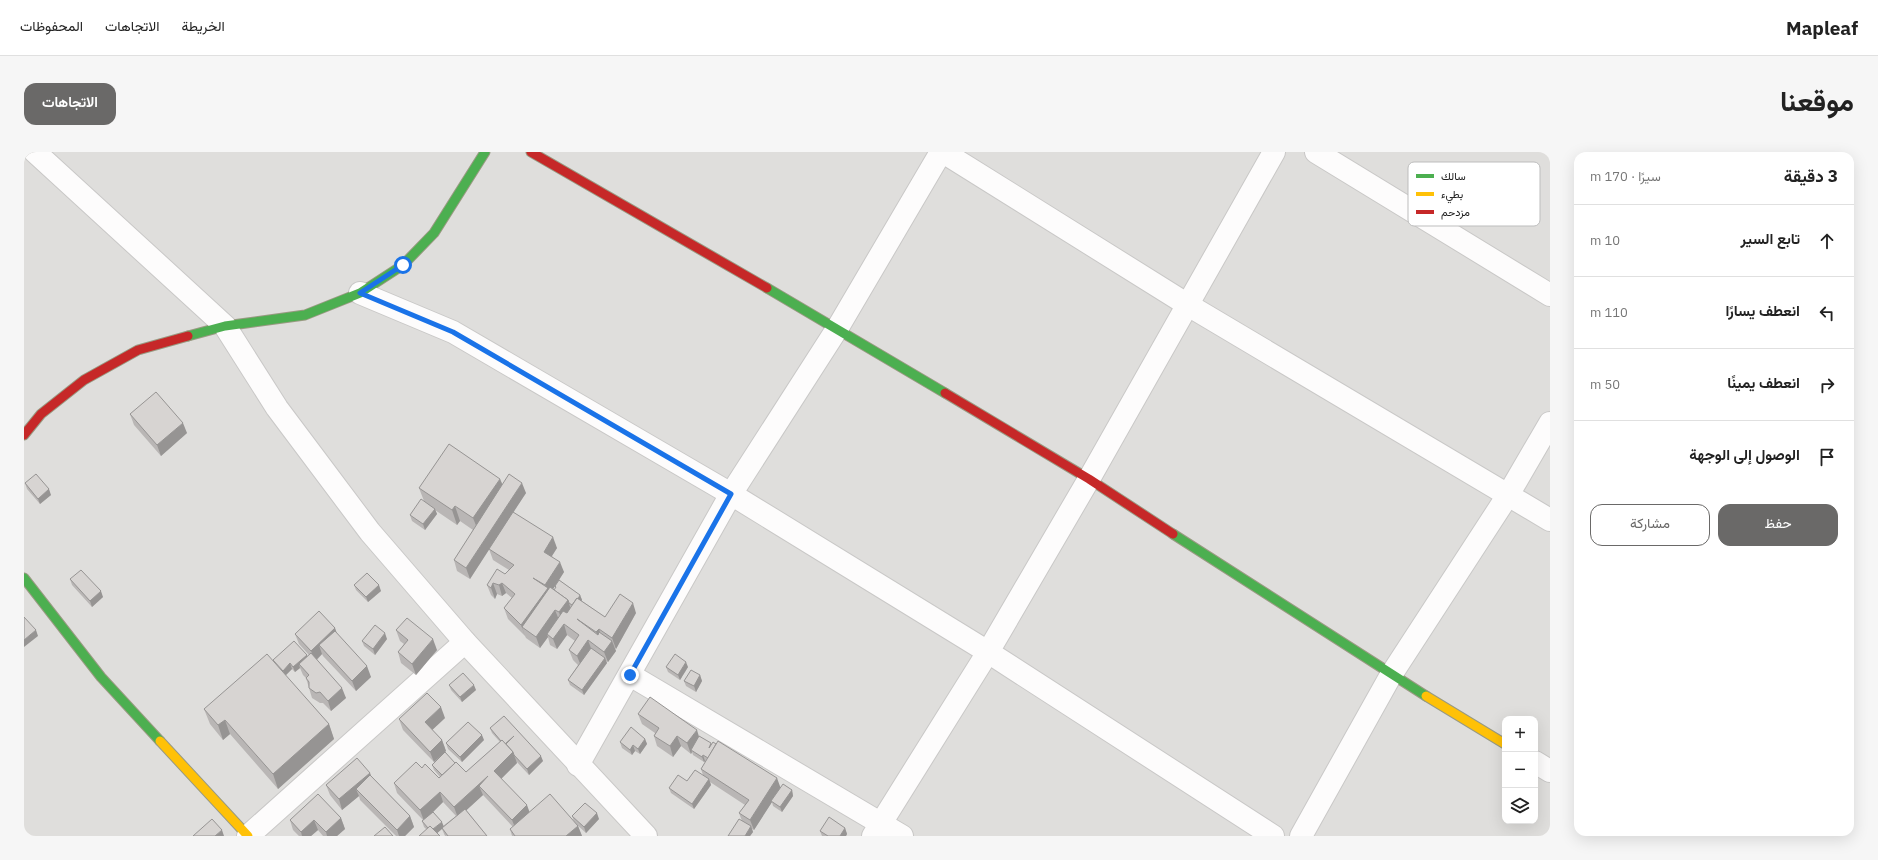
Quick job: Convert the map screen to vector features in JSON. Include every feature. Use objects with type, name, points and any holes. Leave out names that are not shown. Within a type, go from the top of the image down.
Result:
[{"type":"street","points":[[35,152],[224,326],[278,408],[370,532],[465,642],[578,765],[646,836]]},
{"type":"street","points":[[24,435],[41,414],[84,380],[138,350],[224,326],[305,315],[360,293],[403,265],[434,233],[485,152]]},
{"type":"street","points":[[531,152],[837,329],[1089,479],[1391,675],[1502,742]]},
{"type":"street","points":[[578,765],[731,494],[837,329],[942,152],[1188,305],[1550,520]]},
{"type":"street","points":[[877,829],[988,652],[1089,479],[1274,152]]},
{"type":"street","points":[[1316,152],[1408,208]]},
{"type":"street","points":[[1437,226],[1550,295]]},
{"type":"street","points":[[360,293],[453,332],[731,494],[988,652],[1273,836]]},
{"type":"street","points":[[1302,836],[1391,675],[1508,495],[1550,423]]},
{"type":"street","points":[[24,578],[101,677],[248,836],[465,642]]},
{"type":"street","points":[[630,675],[877,829],[902,836]]},
{"type":"street","points":[[1538,764],[1550,771]]},
{"type":"shaded area","points":[[24,152],[1550,152],[1550,836],[24,836]]},
{"type":"building","points":[[156,392],[183,423],[157,445],[130,414]]},
{"type":"building","points":[[449,444],[500,479],[473,518],[455,506],[452,510],[419,488]]},
{"type":"building","points":[[36,474],[49,489],[38,499],[25,483]]},
{"type":"building","points":[[509,474],[522,483],[466,568],[454,560]]},
{"type":"building","points":[[421,499],[435,509],[423,524],[410,515]]},
{"type":"building","points":[[513,512],[553,537],[544,552],[560,562],[545,585],[533,578],[548,588],[521,625],[504,608],[515,594],[502,583],[499,585],[493,583],[491,588],[487,585],[497,569],[505,574],[514,565],[489,549]]},
{"type":"building","points":[[81,570],[101,591],[90,601],[70,579]]},
{"type":"building","points":[[367,573],[379,585],[366,597],[354,585]]},
{"type":"building","points":[[559,580],[580,595],[572,605],[568,600],[554,590]]},
{"type":"building","points":[[550,587],[568,600],[559,612],[555,610],[536,637],[522,627]]},
{"type":"building","points":[[620,594],[633,603],[612,638],[599,629],[596,632],[577,619],[598,635],[599,632],[612,641],[604,652],[588,640],[577,656],[569,650],[579,635],[564,624],[553,639],[547,634],[563,611],[567,613],[577,598],[605,617]]},
{"type":"building","points":[[319,611],[335,628],[311,651],[295,634]]},
{"type":"building","points":[[24,617],[36,630],[24,640]]},
{"type":"building","points":[[407,618],[433,639],[412,664],[398,652],[408,640],[396,630]]},
{"type":"building","points":[[375,625],[385,633],[373,649],[362,641]]},
{"type":"building","points":[[335,631],[367,666],[352,681],[319,645]]},
{"type":"building","points":[[294,641],[307,655],[293,667],[290,663],[283,671],[273,660]]},
{"type":"building","points":[[591,648],[605,658],[582,690],[568,680]]},
{"type":"building","points":[[311,653],[342,688],[328,701],[320,692],[316,693],[309,688],[309,682],[306,678],[309,675],[299,664]]},
{"type":"building","points":[[267,654],[329,724],[273,774],[225,720],[218,725],[204,709]]},
{"type":"building","points":[[675,654],[686,662],[678,675],[666,667]]},
{"type":"building","points":[[691,670],[700,675],[694,686],[684,681]]},
{"type":"building","points":[[463,673],[474,685],[460,697],[449,685]]},
{"type":"building","points":[[427,693],[441,707],[425,722],[442,740],[430,752],[399,719]]},
{"type":"building","points":[[650,697],[697,730],[687,743],[677,736],[670,746],[654,736],[659,728],[638,714]]},
{"type":"building","points":[[504,716],[541,756],[527,769],[506,744],[514,736],[505,744],[490,728]]},
{"type":"building","points":[[468,722],[482,735],[460,757],[446,743]]},
{"type":"building","points":[[631,727],[645,739],[638,749],[633,745],[630,750],[620,742]]},
{"type":"building","points":[[699,736],[711,743],[709,748],[713,742],[716,744],[708,758],[703,755],[702,757],[691,750]]},
{"type":"building","points":[[502,740],[513,752],[494,771],[527,805],[512,820],[479,786],[488,776],[454,807],[440,792],[420,810],[394,783],[416,762],[422,768],[425,764],[439,778],[456,762],[466,772]]},
{"type":"building","points":[[718,741],[777,778],[750,820],[739,813],[749,800],[701,769]]},
{"type":"building","points":[[445,752],[455,763],[442,775],[432,765]]},
{"type":"building","points":[[357,758],[370,773],[339,799],[326,785]]},
{"type":"building","points":[[695,770],[709,779],[692,804],[669,788],[678,775],[687,781]]},
{"type":"building","points":[[370,775],[410,816],[397,830],[356,789]]},
{"type":"building","points":[[783,784],[792,790],[780,807],[771,801]]},
{"type":"building","points":[[318,794],[341,818],[326,832],[314,820],[301,832],[290,820]]},
{"type":"building","points":[[550,794],[578,826],[566,836],[515,836],[510,829]]},
{"type":"building","points":[[585,803],[597,813],[584,827],[572,816]]},
{"type":"building","points":[[465,809],[487,836],[448,836],[442,828]]},
{"type":"building","points":[[433,812],[442,822],[433,829],[430,826],[428,828],[422,821]]},
{"type":"building","points":[[829,817],[845,828],[840,836],[828,836],[820,831]]},
{"type":"building","points":[[212,819],[222,830],[215,836],[193,836]]},
{"type":"building","points":[[739,819],[751,826],[745,836],[728,836]]},
{"type":"building","points":[[430,826],[440,836],[419,836]]},
{"type":"building","points":[[385,827],[393,836],[374,836]]},
{"type":"traffic: fast","points":[[188,336],[225,326],[305,315],[360,293],[403,265],[434,233],[485,152]]},
{"type":"traffic: fast","points":[[767,288],[945,393]]},
{"type":"traffic: fast","points":[[1173,534],[1426,696]]},
{"type":"traffic: fast","points":[[24,578],[101,677],[160,741]]},
{"type":"traffic: slow","points":[[1426,696],[1502,742]]},
{"type":"traffic: slow","points":[[160,741],[248,836]]},
{"type":"traffic: jam","points":[[531,152],[767,288]]},
{"type":"traffic: jam","points":[[24,435],[41,414],[84,380],[138,350],[188,336]]},
{"type":"traffic: jam","points":[[945,393],[1089,479],[1173,534]]},
{"type":"route","points":[[403,265],[360,293],[453,332],[731,494],[630,675]]}]
